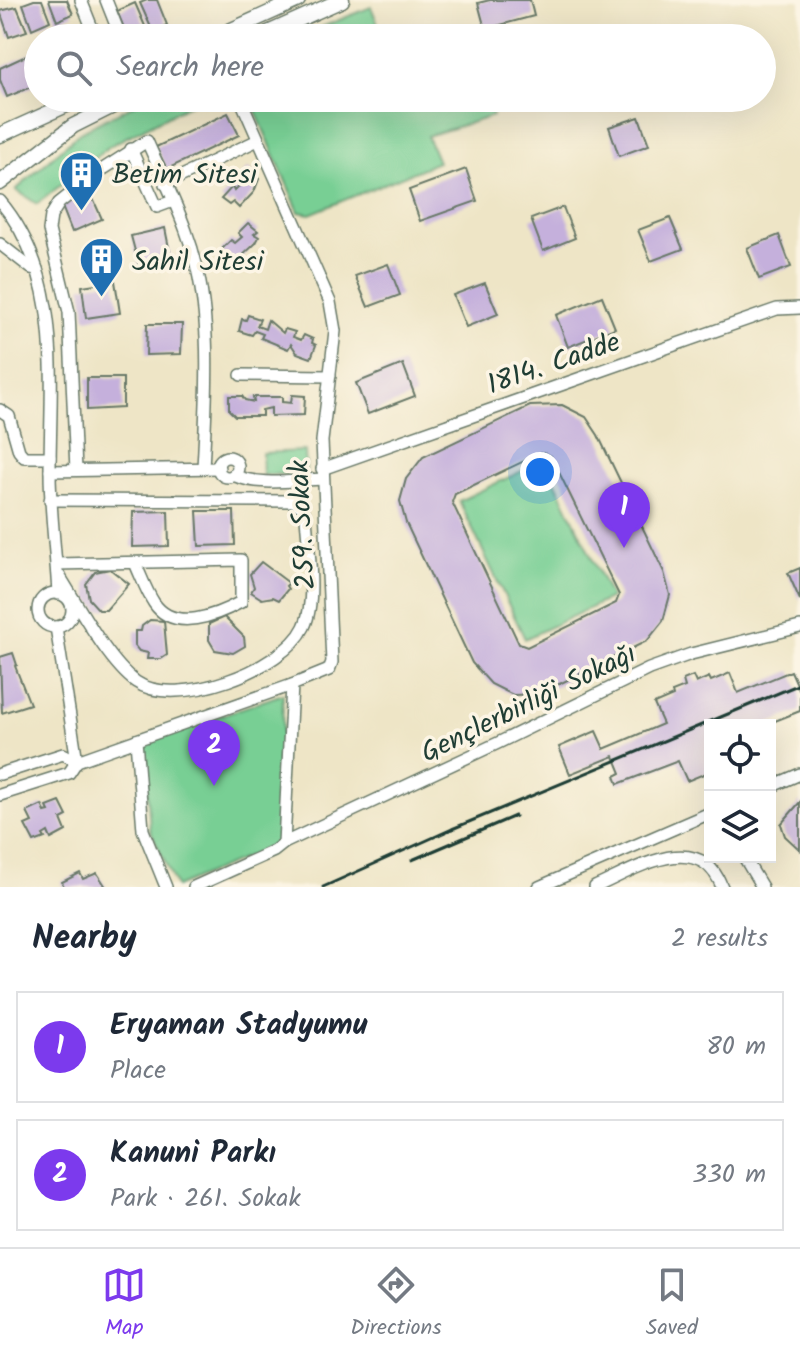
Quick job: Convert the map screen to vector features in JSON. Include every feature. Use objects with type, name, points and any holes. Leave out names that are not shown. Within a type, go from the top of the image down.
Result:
[{"type":"main road","points":[[245,24],[298,0]]},
{"type":"main road","points":[[288,24],[342,0]]},
{"type":"main road","points":[[0,135],[51,112]]},
{"type":"main road","points":[[0,183],[73,126],[101,112]]},
{"type":"street","points":[[81,0],[90,24]]},
{"type":"street","points":[[106,0],[115,24]]},
{"type":"street","name":"259. Sokak","points":[[246,112],[330,302],[335,331],[322,441],[332,662],[329,670],[292,685]]},
{"type":"street","points":[[165,184],[258,140]]},
{"type":"street","points":[[50,471],[203,468],[208,373],[198,276],[187,233],[147,141],[131,149],[59,203],[51,216],[49,230],[69,312],[76,470]]},
{"type":"street","points":[[131,149],[157,207],[173,201]]},
{"type":"street","points":[[0,201],[36,261],[44,294],[51,342],[50,500],[58,594]]},
{"type":"street","points":[[0,244],[31,268],[37,269]]},
{"type":"street","name":"1814. Cadde","points":[[203,468],[219,468],[222,459],[231,457],[238,467],[233,475],[245,480],[322,474],[777,309],[800,308]]},
{"type":"street","points":[[241,375],[330,376]]},
{"type":"street","points":[[0,410],[9,416],[19,451],[24,457],[50,457]]},
{"type":"street","points":[[50,500],[294,501],[302,507],[306,517],[310,610],[295,642],[259,669],[212,685],[173,690],[150,688],[137,682],[121,667],[57,568]]},
{"type":"street","points":[[57,568],[135,563],[241,560],[241,602],[210,616],[178,618],[156,606],[135,563]]},
{"type":"street","points":[[58,594],[67,598],[72,613],[67,622],[56,627],[41,620],[38,609],[43,599],[58,594]]},
{"type":"street","points":[[56,627],[77,761]]},
{"type":"street","name":"Gençlerbirliği Sokağı","points":[[284,843],[649,669],[691,654],[800,627]]},
{"type":"street","points":[[0,795],[69,773],[77,761],[292,685],[284,843],[274,851],[194,887]]},
{"type":"street","points":[[136,740],[143,830],[166,887]]},
{"type":"street","points":[[0,774],[63,754],[77,761]]},
{"type":"street","points":[[776,784],[800,774]]},
{"type":"street","points":[[539,887],[704,816]]},
{"type":"street","points":[[595,887],[661,859],[686,855],[711,867],[722,887]]},
{"type":"street","points":[[748,863],[762,887]]},
{"type":"green space","points":[[371,7],[378,24],[329,24]]},
{"type":"green space","points":[[119,112],[175,112],[111,145],[37,204],[16,190],[80,132]]},
{"type":"green space","points":[[256,112],[492,112],[493,116],[427,136],[438,162],[310,214],[299,212]]},
{"type":"green space","points":[[305,451],[306,473],[263,475],[262,453]]},
{"type":"green space","points":[[545,460],[611,598],[525,639],[459,501]]},
{"type":"green space","points":[[283,694],[280,839],[273,846],[176,887],[150,829],[144,742]]},
{"type":"building","points":[[42,0],[50,21],[30,24],[23,4]]},
{"type":"building","points":[[49,0],[67,0],[73,14],[57,21]]},
{"type":"building","points":[[157,0],[167,24],[149,24],[140,3]]},
{"type":"building","points":[[530,0],[534,16],[504,24],[484,24],[478,3]]},
{"type":"building","points":[[135,3],[144,24],[122,24],[117,11]]},
{"type":"building","points":[[17,7],[24,32],[9,37],[0,11]]},
{"type":"building","points":[[24,57],[24,90],[7,97],[0,80],[0,68]]},
{"type":"building","points":[[228,113],[239,135],[167,169],[156,147]]},
{"type":"building","points":[[639,117],[649,145],[619,156],[609,127]]},
{"type":"building","points":[[248,168],[259,179],[254,192],[239,208],[233,202],[229,205],[221,199],[232,187],[234,191],[242,183],[238,180]]},
{"type":"building","points":[[466,169],[477,201],[420,221],[409,190]]},
{"type":"building","name":"Betim Sitesi","points":[[90,192],[102,219],[72,232],[61,204]]},
{"type":"building","points":[[563,207],[575,238],[543,251],[531,219]]},
{"type":"building","points":[[670,218],[683,249],[651,261],[638,230]]},
{"type":"building","points":[[248,223],[258,231],[254,234],[259,237],[256,243],[238,260],[230,259],[221,250],[231,240],[235,243],[242,237],[238,233]]},
{"type":"building","points":[[165,228],[171,258],[139,266],[131,236]]},
{"type":"building","points":[[779,235],[791,267],[759,279],[747,248]]},
{"type":"building","points":[[388,264],[400,295],[368,307],[355,276]]},
{"type":"building","name":"Sahil Sitesi","points":[[115,281],[120,313],[86,318],[82,286]]},
{"type":"building","points":[[485,283],[498,314],[466,327],[453,295]]},
{"type":"building","points":[[602,296],[615,328],[568,347],[556,315]]},
{"type":"building","points":[[248,315],[260,319],[257,326],[265,329],[268,320],[283,333],[285,329],[295,332],[293,337],[301,340],[304,335],[313,339],[312,343],[316,345],[311,358],[297,353],[291,344],[288,349],[261,338],[263,334],[255,331],[252,335],[239,331],[242,319],[246,320]]},
{"type":"building","points":[[147,324],[182,324],[181,354],[146,355]]},
{"type":"building","points":[[403,364],[415,396],[368,414],[356,383]]},
{"type":"building","points":[[87,378],[123,378],[123,408],[87,410]]},
{"type":"building","points":[[292,395],[305,396],[304,415],[271,416],[271,408],[262,410],[262,416],[235,416],[229,410],[229,396],[242,396],[254,402],[253,397],[282,397],[282,402],[291,403]]},
{"type":"building","points":[[562,405],[586,417],[598,435],[664,572],[670,595],[663,621],[647,641],[539,694],[513,695],[491,684],[472,663],[406,523],[400,501],[406,479],[423,457],[530,406]],"holes":[[[543,452],[551,456],[619,595],[616,603],[527,647],[519,644],[452,502],[455,494]]]},
{"type":"building","points":[[168,511],[169,546],[132,547],[133,512]]},
{"type":"building","points":[[197,511],[234,511],[235,545],[199,546]]},
{"type":"building","points":[[261,562],[289,583],[279,600],[273,597],[262,599],[251,592],[254,587],[250,574]]},
{"type":"building","points":[[800,568],[800,600],[788,573]]},
{"type":"building","points":[[110,569],[129,584],[106,610],[99,610],[89,599],[86,584],[95,572]]},
{"type":"building","points":[[224,617],[244,637],[245,646],[233,653],[215,650],[209,640],[209,624]]},
{"type":"building","points":[[150,620],[164,621],[167,655],[161,659],[147,659],[148,653],[139,651],[135,646],[135,631],[141,631]]},
{"type":"building","points":[[13,653],[30,704],[2,713],[0,657]]},
{"type":"building","points":[[791,671],[800,691],[800,711],[776,721],[704,719],[704,774],[687,781],[678,761],[618,784],[615,776],[621,773],[614,756],[570,774],[559,747],[596,731],[604,749],[663,724],[654,704],[673,696],[672,692],[685,687],[683,680],[693,676],[696,683],[730,673],[738,693]]},
{"type":"building","points":[[60,802],[67,816],[61,819],[66,831],[51,839],[48,832],[43,835],[45,838],[34,842],[25,825],[32,822],[27,812],[42,805],[45,812],[49,811],[47,807]]},
{"type":"building","points":[[800,802],[800,850],[785,836],[781,824]]},
{"type":"building","points":[[80,873],[83,879],[97,873],[106,887],[64,887],[62,882]]},
{"type":"railway","points":[[323,887],[452,829],[800,684]]},
{"type":"railway","points":[[412,860],[515,816]]},
{"type":"place","name":"Betim Sitesi","points":[[81,212]]},
{"type":"place","name":"Sahil Sitesi","points":[[101,299]]},
{"type":"place","name":"Eryaman Stadyumu","points":[[624,548]]},
{"type":"place","name":"Kanuni Parkı","points":[[214,786]]}]
